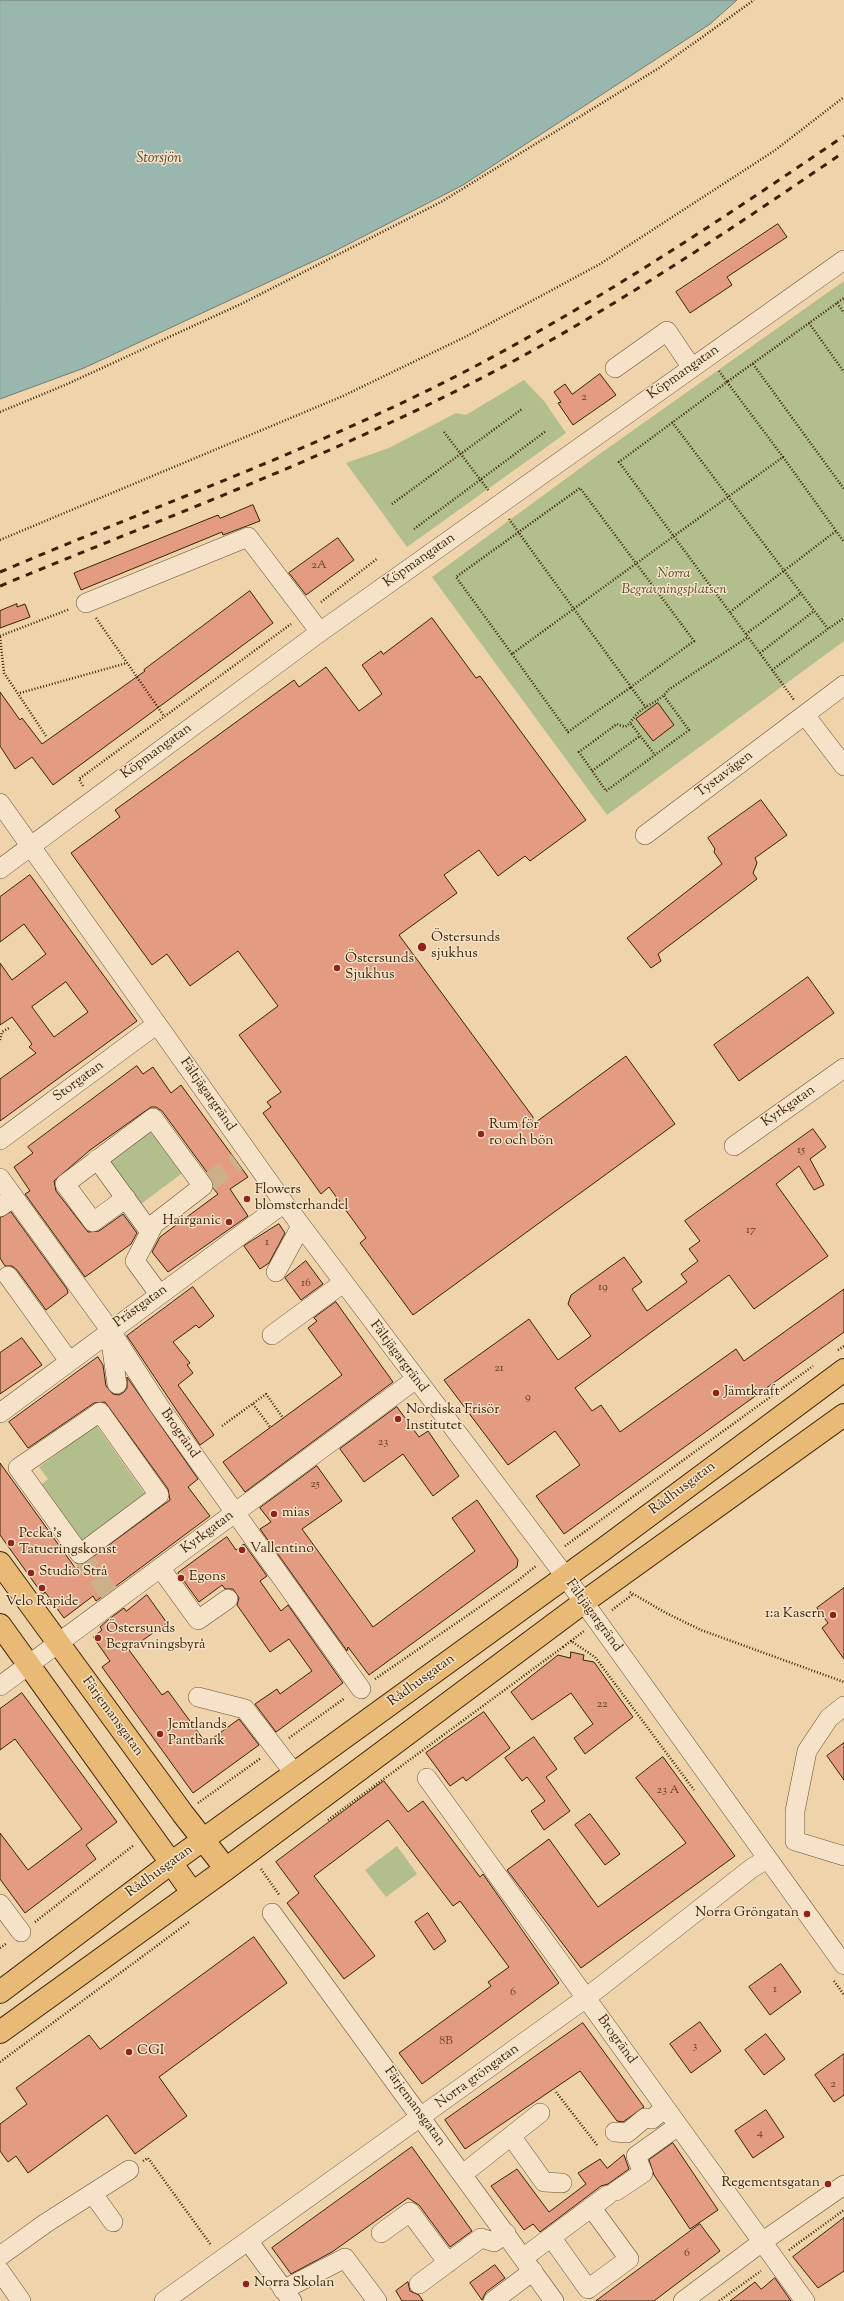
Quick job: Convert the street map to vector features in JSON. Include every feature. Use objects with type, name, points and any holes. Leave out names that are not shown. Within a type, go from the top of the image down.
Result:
[{"type":"main road","name":"Rådhusgatan","points":[[0,1992],[294,1773],[601,1551],[838,1362]]},
{"type":"main road","points":[[0,2032],[192,1892],[226,1869],[584,1602],[844,1415]]},
{"type":"main road","name":"Färjemansgatan","points":[[0,1563],[183,1814],[226,1869]]},
{"type":"main road","points":[[0,1625],[192,1892]]},
{"type":"street","name":"Köpmangatan","points":[[0,869],[320,632],[844,260]]},
{"type":"street","points":[[616,368],[667,331],[692,368]]},
{"type":"street","points":[[86,603],[248,537],[320,632]]},
{"type":"street","name":"Tystavägen","points":[[645,835],[844,685]]},
{"type":"street","points":[[805,715],[844,766]]},
{"type":"street","name":"Fältjägargränd","points":[[0,803],[157,1024],[243,1158],[284,1203],[565,1576],[844,1965]]},
{"type":"street","name":"Storgatan","points":[[0,1140],[157,1024]]},
{"type":"street","name":"Kyrkgatan","points":[[734,1146],[844,1068]]},
{"type":"street","points":[[126,1198],[93,1222],[65,1184],[153,1118],[206,1184],[154,1224],[135,1261],[159,1294]]},
{"type":"street","points":[[97,1159],[150,1232]]},
{"type":"street","name":"Brogränd","points":[[0,1178],[7,1202],[110,1330],[159,1406],[361,1689]]},
{"type":"street","name":"Prästgatan","points":[[1,1410],[284,1203]]},
{"type":"street","points":[[276,1272],[301,1226]]},
{"type":"street","points":[[8,1276],[69,1361]]},
{"type":"street","points":[[272,1335],[343,1283]]},
{"type":"street","points":[[110,1330],[116,1384]]},
{"type":"street","name":"Kyrkgatan","points":[[0,1686],[161,1569],[416,1379]]},
{"type":"street","points":[[100,1412],[159,1495],[80,1554],[18,1468],[100,1412]]},
{"type":"street","points":[[161,1569],[198,1620],[228,1599]]},
{"type":"street","points":[[198,1696],[245,1709],[294,1773]]},
{"type":"street","points":[[844,1706],[829,1718],[807,1751],[795,1811],[795,1841],[844,1856]]},
{"type":"street","name":"Brogränd","points":[[427,1778],[805,2301]]},
{"type":"street","name":"Norra gröngatan","points":[[164,2301],[422,2118],[586,1998],[752,1868],[767,1859]]},
{"type":"street","points":[[0,1904],[21,1932]]},
{"type":"street","name":"Färjemansgatan","points":[[272,1913],[554,2301]]},
{"type":"street","points":[[615,2132],[627,2133],[645,2118],[652,2119],[666,2108]]},
{"type":"street","points":[[463,2174],[540,2113]]},
{"type":"street","points":[[493,2301],[528,2264],[550,2237],[591,2207],[643,2173],[636,2156],[678,2126]]},
{"type":"street","points":[[511,2136],[544,2182],[562,2183]]},
{"type":"street","points":[[0,2256],[46,2223],[129,2170]]},
{"type":"street","points":[[683,2301],[762,2242],[844,2185]]},
{"type":"street","points":[[93,2194],[113,2222]]},
{"type":"street","points":[[550,2237],[588,2289],[628,2259],[591,2207]]},
{"type":"street","points":[[381,2233],[410,2212],[448,2263]]},
{"type":"street","points":[[419,2284],[482,2238],[494,2242],[506,2233]]},
{"type":"street","points":[[248,2242],[288,2295],[345,2258],[377,2301]]},
{"type":"street","points":[[0,2272],[21,2301]]},
{"type":"path","points":[[0,412],[65,385],[240,304],[441,202],[659,68],[754,0]]},
{"type":"path","points":[[0,540],[343,396],[465,337],[600,264],[774,151],[844,97]]},
{"type":"path","points":[[805,715],[619,462],[844,298]]},
{"type":"path","points":[[837,303],[844,313]]},
{"type":"path","points":[[809,323],[844,372]]},
{"type":"path","points":[[707,356],[783,457],[844,542]]},
{"type":"path","points":[[753,364],[844,489]]},
{"type":"path","points":[[392,504],[522,409]]},
{"type":"path","points":[[672,422],[828,629]]},
{"type":"path","points":[[414,529],[546,431]]},
{"type":"path","points":[[444,432],[519,532],[646,708]]},
{"type":"path","points":[[512,654],[783,457]]},
{"type":"path","points":[[580,488],[636,563],[694,641],[568,732],[456,577],[580,488]]},
{"type":"path","points":[[730,612],[836,531]]},
{"type":"path","points":[[92,800],[78,779],[306,614],[378,558]]},
{"type":"path","points":[[664,696],[689,730],[606,791],[579,752],[617,724],[624,726],[631,724],[635,716],[664,696],[668,690],[724,651],[732,649],[747,635],[801,593]]},
{"type":"path","points":[[46,736],[20,693],[4,673],[0,637],[86,603],[164,716]]},
{"type":"path","points":[[760,653],[814,611]]},
{"type":"path","points":[[772,670],[844,618]]},
{"type":"path","points":[[20,693],[127,663]]},
{"type":"path","points":[[631,724],[654,755]]},
{"type":"path","points":[[592,771],[640,736]]},
{"type":"path","points":[[0,1040],[2,1032],[9,1028]]},
{"type":"path","points":[[838,1362],[844,1346]]},
{"type":"path","points":[[183,1814],[349,1695],[361,1689],[516,1582],[788,1383],[819,1362]]},
{"type":"path","points":[[222,1426],[266,1394],[283,1418]]},
{"type":"path","points":[[253,1404],[270,1427]]},
{"type":"path","points":[[587,1530],[601,1551]]},
{"type":"path","points":[[620,1576],[632,1594],[701,1630],[844,1682]]},
{"type":"path","points":[[516,1582],[530,1602]]},
{"type":"path","points":[[550,1628],[563,1647],[571,1641],[595,1657],[695,1791]]},
{"type":"path","points":[[0,1948],[134,1846],[152,1835]]},
{"type":"path","points":[[261,1869],[284,1900],[272,1913]]},
{"type":"path","points":[[833,1980],[844,1995]]},
{"type":"path","points":[[556,2092],[597,2145]]},
{"type":"path","points":[[129,2170],[148,2158],[221,2260]]},
{"type":"green space","name":"Norra Begravningsplatsen","points":[[844,281],[844,641],[607,815],[432,577],[601,453]]},
{"type":"green space","points":[[524,380],[544,401],[566,433],[407,547],[346,463],[389,448],[456,413],[466,415]]},
{"type":"green space","points":[[154,1129],[185,1171],[137,1207],[109,1167],[111,1154]]},
{"type":"green space","points":[[96,1425],[145,1494],[80,1542],[39,1486],[48,1479],[39,1467]]},
{"type":"green space","points":[[397,1846],[417,1874],[386,1897],[365,1870]]},
{"type":"water","name":"Storsjön","points":[[0,0],[737,0],[710,24],[463,185],[331,253],[84,368],[0,399]]},
{"type":"building","points":[[778,224],[787,237],[727,277],[732,285],[690,313],[676,292]]},
{"type":"building","points":[[600,374],[616,395],[573,425],[558,403],[561,402],[554,392],[565,384],[572,394]]},
{"type":"building","points":[[253,505],[260,521],[223,535],[222,532],[81,590],[74,573],[218,515],[220,518]]},
{"type":"building","points":[[338,538],[354,560],[306,595],[289,573]]},
{"type":"building","points":[[250,591],[273,623],[53,785],[32,757],[15,769],[0,746],[0,692],[20,720],[22,718],[42,744],[145,671],[144,670]]},
{"type":"building","points":[[17,604],[17,607],[25,604],[30,617],[0,628],[0,611]]},
{"type":"building","name":"Östersunds Sjukhus","points":[[432,618],[476,678],[480,676],[586,820],[530,861],[525,856],[498,876],[479,850],[444,875],[457,893],[399,935],[533,1117],[532,1125],[626,1056],[675,1124],[413,1315],[360,1243],[366,1238],[329,1187],[321,1194],[263,1113],[271,1107],[267,1102],[281,1092],[239,1035],[278,1006],[238,951],[190,986],[167,954],[152,965],[71,853],[120,817],[115,810],[294,680],[299,687],[326,667],[359,711],[382,694],[362,665],[381,651],[383,654]]},
{"type":"building","points":[[658,703],[674,725],[653,741],[636,719]]},
{"type":"building","points":[[761,800],[787,835],[755,858],[757,863],[753,873],[757,879],[658,954],[661,961],[651,968],[627,938],[722,864],[714,852],[715,849],[708,838]]},
{"type":"building","points":[[30,875],[137,1021],[0,1121],[0,1079],[36,1053],[29,1047],[32,1044],[12,1017],[0,1025],[0,963],[12,980],[46,954],[24,924],[0,942],[0,897]],"holes":[[[66,982],[88,1012],[54,1037],[32,1007]]]},
{"type":"building","points":[[808,977],[834,1013],[739,1081],[714,1045]]},
{"type":"building","points":[[137,1066],[143,1074],[153,1067],[171,1093],[181,1085],[248,1177],[230,1189],[248,1216],[168,1272],[152,1252],[160,1237],[218,1194],[213,1188],[212,1179],[162,1111],[156,1107],[151,1107],[90,1150],[54,1181],[56,1191],[88,1232],[99,1231],[123,1214],[137,1233],[131,1244],[85,1277],[25,1194],[30,1191],[14,1167],[33,1153],[28,1147]]},
{"type":"building","name":"Jämtkraft","points":[[813,1129],[826,1147],[810,1159],[824,1185],[814,1190],[799,1166],[776,1184],[828,1256],[754,1309],[729,1275],[575,1388],[592,1411],[601,1405],[620,1432],[736,1349],[744,1361],[844,1289],[844,1332],[564,1534],[536,1496],[580,1465],[555,1431],[508,1465],[444,1380],[529,1319],[558,1360],[591,1336],[568,1304],[571,1295],[624,1257],[642,1282],[632,1289],[647,1311],[687,1282],[681,1274],[698,1261],[689,1249],[700,1241],[685,1221]]},
{"type":"building","points":[[11,1212],[67,1289],[68,1293],[46,1310],[17,1270],[12,1266],[5,1266],[0,1258],[0,1218]]},
{"type":"building","points":[[279,1224],[285,1233],[269,1263],[260,1269],[244,1246]]},
{"type":"building","points":[[306,1261],[323,1284],[301,1300],[285,1278]]},
{"type":"building","points":[[193,1287],[214,1316],[199,1328],[196,1325],[173,1342],[190,1363],[187,1365],[193,1373],[178,1385],[214,1435],[200,1445],[127,1336]]},
{"type":"building","points":[[336,1302],[393,1382],[245,1492],[223,1462],[342,1375],[308,1328],[317,1321],[314,1318]]},
{"type":"building","points":[[22,1338],[42,1365],[0,1394],[0,1353]]},
{"type":"building","points":[[98,1357],[103,1365],[106,1386],[113,1394],[119,1395],[124,1392],[127,1388],[127,1377],[198,1479],[188,1487],[210,1516],[96,1601],[93,1596],[64,1618],[45,1592],[43,1595],[0,1535],[0,1463],[76,1569],[170,1500],[168,1489],[105,1402],[94,1403],[28,1448],[9,1422]]},
{"type":"building","points":[[397,1407],[419,1437],[428,1431],[459,1476],[433,1496],[403,1454],[364,1482],[340,1449]]},
{"type":"building","points":[[317,1466],[342,1501],[302,1529],[373,1627],[475,1551],[452,1518],[477,1500],[518,1560],[517,1567],[369,1675],[348,1647],[347,1651],[260,1529],[271,1522],[260,1508]]},
{"type":"building","points":[[227,1537],[236,1550],[244,1544],[267,1576],[260,1581],[281,1611],[288,1605],[343,1683],[276,1732],[255,1704],[277,1689],[280,1694],[312,1671],[289,1639],[270,1652],[237,1605],[239,1598],[233,1589],[225,1589],[222,1585],[199,1602],[178,1573]]},
{"type":"building","name":"1:a Kasern","points":[[844,1588],[844,1659],[822,1628],[828,1623],[817,1608]]},
{"type":"building","points":[[147,1595],[167,1623],[129,1650],[162,1695],[168,1691],[206,1743],[239,1719],[259,1745],[193,1793],[102,1667],[110,1661],[93,1637],[102,1630],[100,1627],[109,1619],[124,1608],[126,1611]]},
{"type":"building","points":[[571,1652],[584,1655],[583,1660],[594,1662],[633,1717],[585,1754],[574,1738],[593,1724],[571,1693],[532,1720],[511,1692],[558,1655],[570,1658]]},
{"type":"building","points":[[22,1693],[117,1822],[86,1845],[96,1859],[25,1913],[0,1879],[0,1833],[28,1870],[82,1829],[15,1739],[0,1750],[0,1709]]},
{"type":"building","points":[[484,1712],[510,1748],[466,1781],[463,1777],[450,1786],[426,1753]]},
{"type":"building","points":[[534,1737],[557,1769],[546,1777],[570,1811],[544,1830],[531,1811],[545,1801],[527,1777],[522,1781],[505,1758]]},
{"type":"building","points":[[844,1743],[844,1780],[827,1756]]},
{"type":"building","points":[[663,1757],[735,1856],[581,1968],[507,1870],[549,1839],[598,1907],[686,1843],[636,1778]]},
{"type":"building","points":[[384,1781],[408,1812],[423,1801],[480,1877],[483,1874],[559,1983],[422,2084],[399,2053],[491,1986],[488,1982],[509,1967],[460,1901],[453,1906],[388,1820],[314,1876],[375,1956],[344,1979],[287,1903],[299,1893],[276,1862]]},
{"type":"building","points":[[590,1814],[620,1854],[605,1865],[575,1825]]},
{"type":"building","points":[[428,1913],[446,1941],[434,1950],[415,1922]]},
{"type":"building","name":"CGI","points":[[254,1937],[287,1983],[159,2077],[187,2116],[135,2154],[107,2115],[28,2173],[16,2156],[8,2162],[0,2151],[0,2124],[27,2104],[16,2088],[89,2035],[100,2049]]},
{"type":"building","points":[[781,1964],[801,1992],[770,2015],[749,1987]]},
{"type":"building","points":[[700,2022],[721,2051],[691,2073],[670,2044]]},
{"type":"building","points":[[583,2023],[644,2107],[623,2122],[617,2121],[580,2071],[465,2149],[445,2120]]},
{"type":"building","points":[[766,2034],[785,2059],[764,2075],[745,2050]]},
{"type":"building","points":[[844,2054],[844,2095],[834,2102],[815,2075]]},
{"type":"building","points":[[766,2110],[784,2137],[753,2158],[735,2131]]},
{"type":"building","points":[[673,2143],[718,2210],[690,2229],[654,2175],[649,2160]]},
{"type":"building","points":[[412,2147],[472,2231],[450,2247],[419,2205],[408,2198],[332,2252],[291,2274],[272,2248]]},
{"type":"building","points":[[624,2155],[629,2169],[608,2184],[601,2186],[540,2232],[533,2224],[524,2230],[491,2186],[517,2169],[549,2212],[586,2184],[578,2173],[600,2159],[607,2168]]},
{"type":"building","points":[[844,2218],[844,2271],[818,2288],[793,2257]]},
{"type":"building","points":[[700,2224],[720,2251],[654,2301],[596,2301]]},
{"type":"building","points":[[495,2265],[505,2278],[486,2292],[482,2300],[470,2283]]},
{"type":"building","points":[[775,2278],[791,2301],[730,2301],[755,2282],[761,2289]]},
{"type":"building","points":[[408,2282],[410,2291],[419,2295],[423,2301],[402,2301],[396,2291]]},
{"type":"tunnel","points":[[209,1182],[237,1162]]},
{"type":"tunnel","points":[[80,1554],[116,1602]]},
{"type":"railway","points":[[0,572],[355,425],[470,369],[519,343],[614,287],[753,198],[844,136]]},
{"type":"railway","points":[[0,586],[180,513],[358,438],[474,382],[570,329],[663,273],[844,152]]},
{"type":"place","name":"Östersunds sjukhus","points":[[422,947]]},
{"type":"place","name":"Östersunds Sjukhus","points":[[337,968]]},
{"type":"place","name":"Rum för ro och bön","points":[[481,1134]]},
{"type":"place","name":"Flowers blomsterhandel","points":[[247,1199]]},
{"type":"place","name":"Hairganic","points":[[229,1222]]},
{"type":"place","name":"Jämtkraft","points":[[716,1393]]},
{"type":"place","name":"Nordiska Frisör Institutet","points":[[398,1419]]},
{"type":"place","name":"mias","points":[[274,1514]]},
{"type":"place","name":"Pecka's Tatueringskonst","points":[[11,1543]]},
{"type":"place","name":"Vallentino","points":[[242,1550]]},
{"type":"place","name":"Studio Strå","points":[[31,1573]]},
{"type":"place","name":"Egons","points":[[181,1578]]},
{"type":"place","name":"Velo Rapide","points":[[42,1588]]},
{"type":"place","name":"1:a Kasern","points":[[833,1615]]},
{"type":"place","name":"Östersunds Begravningsbyrå","points":[[98,1638]]},
{"type":"place","name":"Jemtlands Pantbank","points":[[160,1734]]},
{"type":"place","name":"Norra Gröngatan","points":[[807,1914]]},
{"type":"place","name":"CGI","points":[[129,2052]]},
{"type":"place","name":"Regementsgatan","points":[[828,2184]]},
{"type":"place","name":"Norra Skolan","points":[[246,2284]]}]
